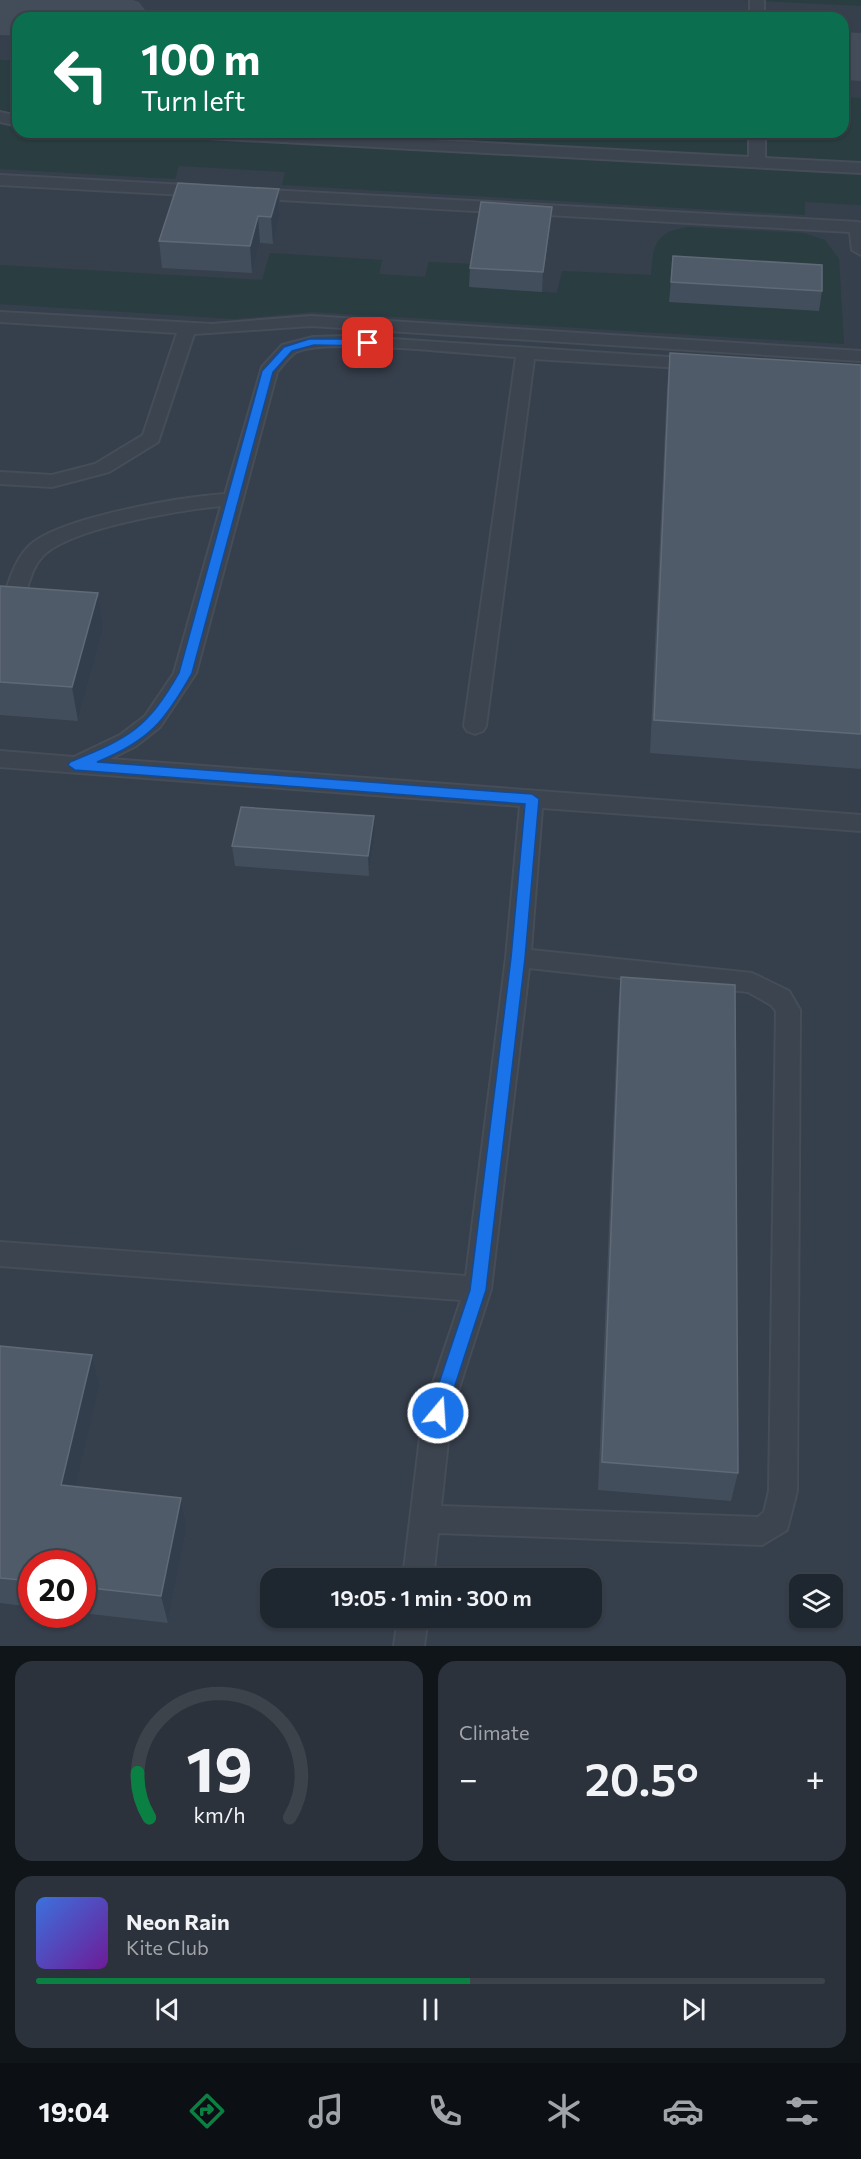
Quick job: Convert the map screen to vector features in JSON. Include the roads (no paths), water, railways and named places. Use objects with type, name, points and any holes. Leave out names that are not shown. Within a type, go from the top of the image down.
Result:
[{"type":"lane","points":[[302,138],[861,168]]},
{"type":"lane","points":[[757,138],[758,162]]},
{"type":"lane","points":[[0,180],[858,227],[861,250]]},
{"type":"lane","points":[[0,317],[212,329],[311,321],[861,356]]},
{"type":"lane","points":[[0,478],[52,481],[102,468],[152,438],[187,328]]},
{"type":"lane","points":[[75,765],[125,743],[149,727],[168,703],[185,673],[268,371],[288,349],[313,342],[346,342],[750,368]]},
{"type":"lane","points":[[475,726],[526,352]]},
{"type":"lane","points":[[12,602],[25,565],[36,550],[49,542],[121,515],[184,502],[233,499]]},
{"type":"lane","points":[[0,759],[861,824]]},
{"type":"lane","points":[[419,1568],[438,1413],[478,1290],[518,958],[532,799]]},
{"type":"lane","points":[[425,1519],[762,1531],[777,1520],[783,1491],[788,1010],[780,998],[752,983],[518,958]]},
{"type":"lane","points":[[0,1254],[478,1290]]},
{"type":"lane","points":[[409,1646],[411,1628]]}]
